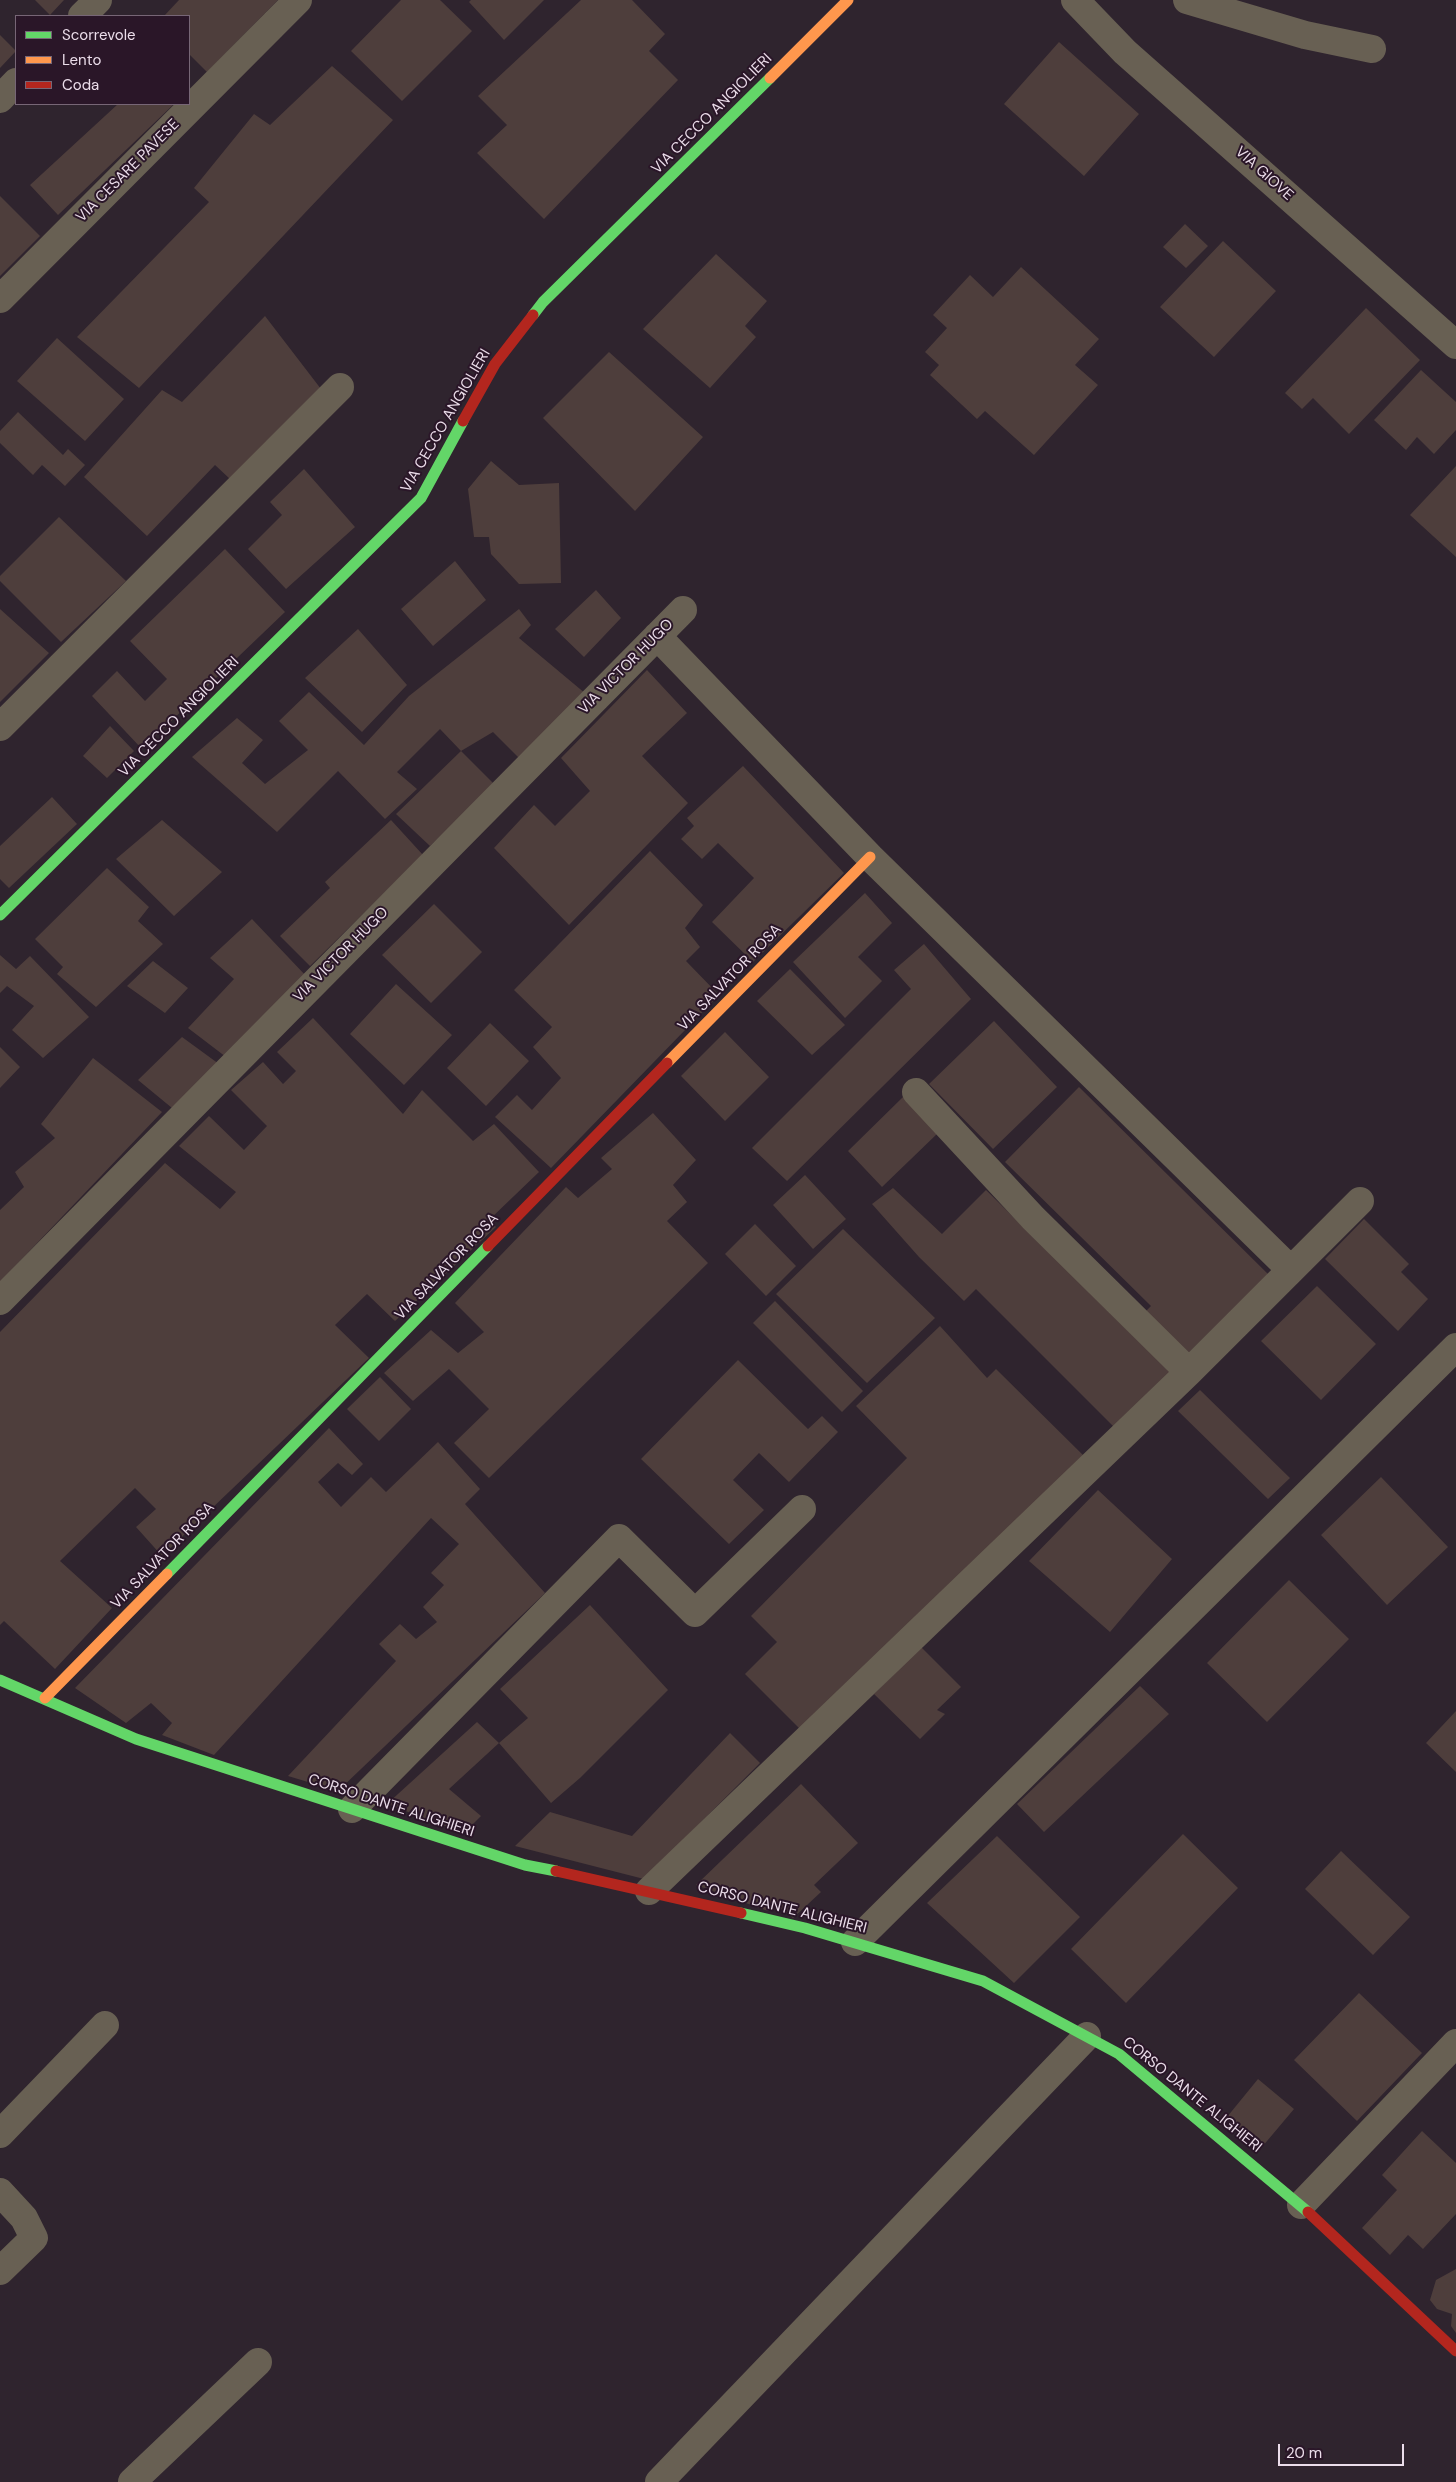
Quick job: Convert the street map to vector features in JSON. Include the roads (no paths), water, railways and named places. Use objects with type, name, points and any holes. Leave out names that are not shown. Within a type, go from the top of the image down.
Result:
[{"type":"street","points":[[83,15],[98,0]]},
{"type":"street","name":"VIA CESARE PAVESE","points":[[0,299],[298,0]]},
{"type":"street","name":"VIA CECCO ANGIOLIERI","points":[[0,915],[422,498],[495,364],[543,302],[848,0]]},
{"type":"street","name":"VIA GIOVE","points":[[1075,0],[1125,52],[1456,345]]},
{"type":"street","points":[[1187,0],[1305,35],[1372,49]]},
{"type":"street","points":[[0,99],[15,83]]},
{"type":"street","points":[[0,727],[340,387]]},
{"type":"street","name":"VIA VICTOR HUGO","points":[[0,1301],[682,610]]},
{"type":"street","points":[[657,636],[870,857],[1291,1270]]},
{"type":"street","name":"VIA SALVATOR ROSA","points":[[45,1698],[870,857]]},
{"type":"street","points":[[916,1092],[1033,1218],[1189,1372]]},
{"type":"street","points":[[649,1890],[1189,1372],[1360,1201]]},
{"type":"street","points":[[855,1942],[1456,1347]]},
{"type":"street","points":[[352,1809],[619,1538],[695,1613],[802,1509]]},
{"type":"street","name":"CORSO DANTE ALIGHIERI","points":[[0,1680],[136,1739],[525,1865],[649,1890],[855,1942],[983,1981],[1120,2054],[1301,2205],[1456,2351]]},
{"type":"street","points":[[0,2134],[105,2025]]},
{"type":"street","points":[[659,2482],[1087,2036]]},
{"type":"street","points":[[1301,2205],[1456,2043]]},
{"type":"street","points":[[0,2192],[24,2218],[34,2238],[0,2271]]},
{"type":"street","points":[[132,2482],[258,2362]]}]
